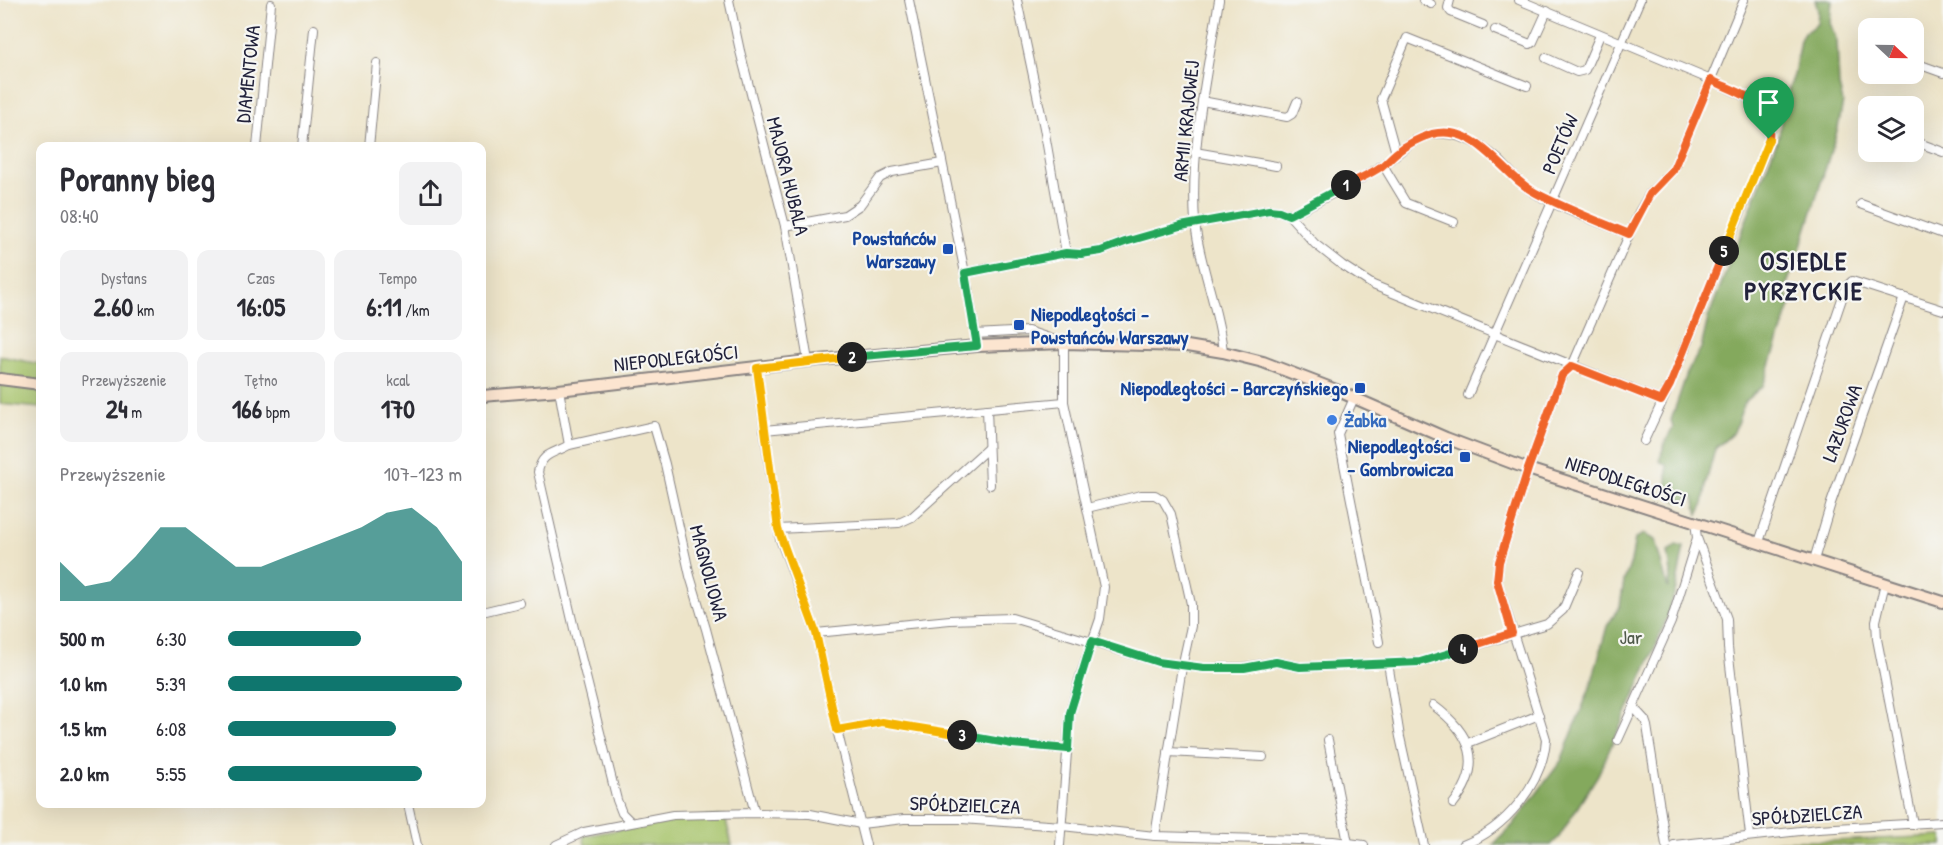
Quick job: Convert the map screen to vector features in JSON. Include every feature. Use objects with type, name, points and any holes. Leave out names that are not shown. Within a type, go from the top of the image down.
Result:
[{"type":"street","name":"MAJORA HUBALA","points":[[729,0],[785,226],[808,361]]},
{"type":"street","points":[[909,0],[965,273],[977,346]]},
{"type":"street","points":[[1017,0],[1044,128],[1066,253]]},
{"type":"street","name":"ARMII KRAJOWEJ","points":[[1219,0],[1195,152],[1196,224],[1224,352]]},
{"type":"street","points":[[1423,0],[1431,4]]},
{"type":"street","points":[[1450,0],[1448,8],[1451,12],[1482,25]]},
{"type":"street","points":[[1519,0],[1711,80],[1758,104],[1770,127],[1769,139],[1670,385],[1644,441]]},
{"type":"street","name":"POETÓW","points":[[1468,395],[1640,0]]},
{"type":"street","points":[[1463,845],[1487,833],[1498,824],[1531,788],[1545,750],[1546,739],[1497,581],[1499,562],[1528,469],[1562,375],[1572,366],[1629,234],[1650,194],[1673,170],[1744,0]]},
{"type":"street","name":"DIAMENTOWA","points":[[257,142],[271,4]]},
{"type":"street","points":[[1495,30],[1530,44],[1547,11]]},
{"type":"street","points":[[303,142],[314,28]]},
{"type":"street","points":[[1546,58],[1577,72],[1586,70],[1600,35]]},
{"type":"street","points":[[1396,153],[1381,99],[1407,38],[1527,86]]},
{"type":"street","points":[[369,142],[376,63]]},
{"type":"street","points":[[1924,66],[1943,73]]},
{"type":"street","points":[[1202,101],[1287,117],[1292,114],[1296,102]]},
{"type":"street","points":[[1289,215],[1383,165],[1396,153],[1418,139],[1436,133],[1459,135],[1480,145],[1500,161],[1516,179],[1534,192],[1629,234]]},
{"type":"street","points":[[1924,145],[1943,152]]},
{"type":"street","points":[[1195,152],[1276,165]]},
{"type":"street","points":[[785,226],[845,215],[860,205],[880,178],[892,172],[942,163]]},
{"type":"street","points":[[1383,165],[1406,203],[1454,222]]},
{"type":"street","points":[[1861,204],[1943,234]]},
{"type":"street","points":[[965,273],[1066,253],[1081,254],[1101,251],[1125,242],[1196,224],[1269,210],[1279,211],[1289,215],[1315,244],[1373,285],[1661,401]]},
{"type":"street","points":[[1759,542],[1846,287],[1852,281],[1943,310]]},
{"type":"street","name":"LAZUROWA","points":[[1814,560],[1831,502],[1904,297]]},
{"type":"street","points":[[975,334],[1028,331],[1064,343],[1064,402],[1104,586],[1100,619],[1070,713],[1060,845]]},
{"type":"street","name":"NIEPODLEGŁOŚCI","points":[[486,396],[559,390],[808,361],[977,346],[1064,343],[1161,344],[1224,352],[1263,362],[1446,438],[1528,469],[1943,602]]},
{"type":"street","points":[[757,368],[778,529],[816,633],[837,730],[866,845]]},
{"type":"street","points":[[0,379],[36,384]]},
{"type":"street","points":[[559,390],[570,446]]},
{"type":"street","points":[[1354,398],[1338,434],[1380,642]]},
{"type":"street","points":[[764,430],[1064,402]]},
{"type":"street","points":[[987,409],[990,485]]},
{"type":"street","name":"MAGNOLIOWA","points":[[631,822],[622,813],[617,800],[538,472],[540,462],[545,456],[570,446],[654,426],[665,464],[690,576],[755,813]]},
{"type":"street","points":[[778,529],[899,523],[912,517],[988,448]]},
{"type":"street","points":[[1087,508],[1141,495],[1155,495],[1163,500],[1171,514],[1191,604],[1191,626],[1182,667],[1155,836]]},
{"type":"street","points":[[1695,522],[1697,538],[1727,620],[1728,648],[1750,835]]},
{"type":"street","points":[[1618,740],[1671,622],[1697,538]]},
{"type":"street","points":[[816,633],[940,620],[1012,618],[1158,662],[1182,667],[1244,668],[1276,662],[1300,667],[1420,662],[1547,624],[1563,610],[1579,572]]},
{"type":"street","points":[[1885,584],[1876,621],[1877,639],[1913,824]]},
{"type":"street","points":[[486,611],[520,603]]},
{"type":"street","points":[[1388,663],[1400,737],[1424,845]]},
{"type":"street","points":[[1433,705],[1450,718],[1468,743],[1470,767],[1467,781],[1452,804]]},
{"type":"street","points":[[1633,707],[1645,720],[1647,726],[1666,845]]},
{"type":"street","points":[[1468,743],[1539,715]]},
{"type":"street","points":[[837,730],[882,722],[1012,744],[1068,749]]},
{"type":"street","points":[[1328,740],[1348,843]]},
{"type":"street","points":[[1168,752],[1263,757]]},
{"type":"street","points":[[409,808],[417,845]]},
{"type":"street","name":"SPÓŁDZIELCZA","points":[[556,845],[584,832],[673,815],[755,813],[810,814],[861,824],[927,819],[1062,826],[1155,836],[1364,845]]},
{"type":"street","name":"SPÓŁDZIELCZA","points":[[1674,845],[1818,829],[1943,822]]},
{"type":"green space","points":[[1815,0],[1832,0],[1830,23],[1837,41],[1839,86],[1843,102],[1838,128],[1799,253],[1785,289],[1791,303],[1763,386],[1745,401],[1734,432],[1715,449],[1703,505],[1698,515],[1694,497],[1677,502],[1667,490],[1667,466],[1660,461],[1664,444],[1673,428],[1671,420],[1687,373],[1701,348],[1708,318],[1779,136],[1783,105],[1794,75],[1800,40],[1804,33],[1817,24],[1818,11]]},
{"type":"green space","points":[[0,356],[36,363],[36,408],[0,404]]},
{"type":"green space","name":"Jar","points":[[1643,534],[1655,540],[1668,588],[1671,573],[1668,552],[1676,545],[1684,547],[1667,618],[1598,775],[1559,837],[1551,845],[1493,845],[1513,825],[1561,761],[1591,685],[1607,626],[1620,606],[1635,539]]},
{"type":"green space","points":[[725,816],[732,845],[585,845],[583,836],[679,819]]},
{"type":"green space","points":[[1943,836],[1943,845],[1754,845],[1780,841]]},
{"type":"place","name":"Powstańców Warszawy","points":[[948,249]]},
{"type":"place","name":"Niepodległości - Powstańców Warszawy","points":[[1019,325]]},
{"type":"place","name":"Niepodległości - Barczyńskiego","points":[[1360,388]]},
{"type":"place","name":"Żabka","points":[[1332,420]]},
{"type":"place","name":"Niepodległości - Gombrowicza","points":[[1465,457]]},
{"type":"district","name":"OSIEDLE PYRZYCKIE","points":[[1804,276]]},
{"type":"route","points":[[1711,80],[1758,104],[1767,117],[1770,127],[1769,139],[1670,385],[1661,401],[1572,366],[1562,375],[1528,469],[1499,562],[1497,581],[1512,633],[1420,662],[1300,667],[1276,662],[1244,668],[1182,667],[1136,656],[1092,641],[1070,713],[1068,749],[1012,744],[895,723],[872,723],[837,730],[812,619],[780,539],[757,368],[907,351],[977,346],[965,273],[1066,253],[1081,254],[1101,251],[1181,226],[1269,210],[1289,215],[1383,165],[1396,153],[1418,139],[1436,133],[1459,135],[1480,145],[1500,161],[1516,179],[1534,192],[1561,206],[1629,234],[1650,194],[1673,170],[1711,80]]}]
